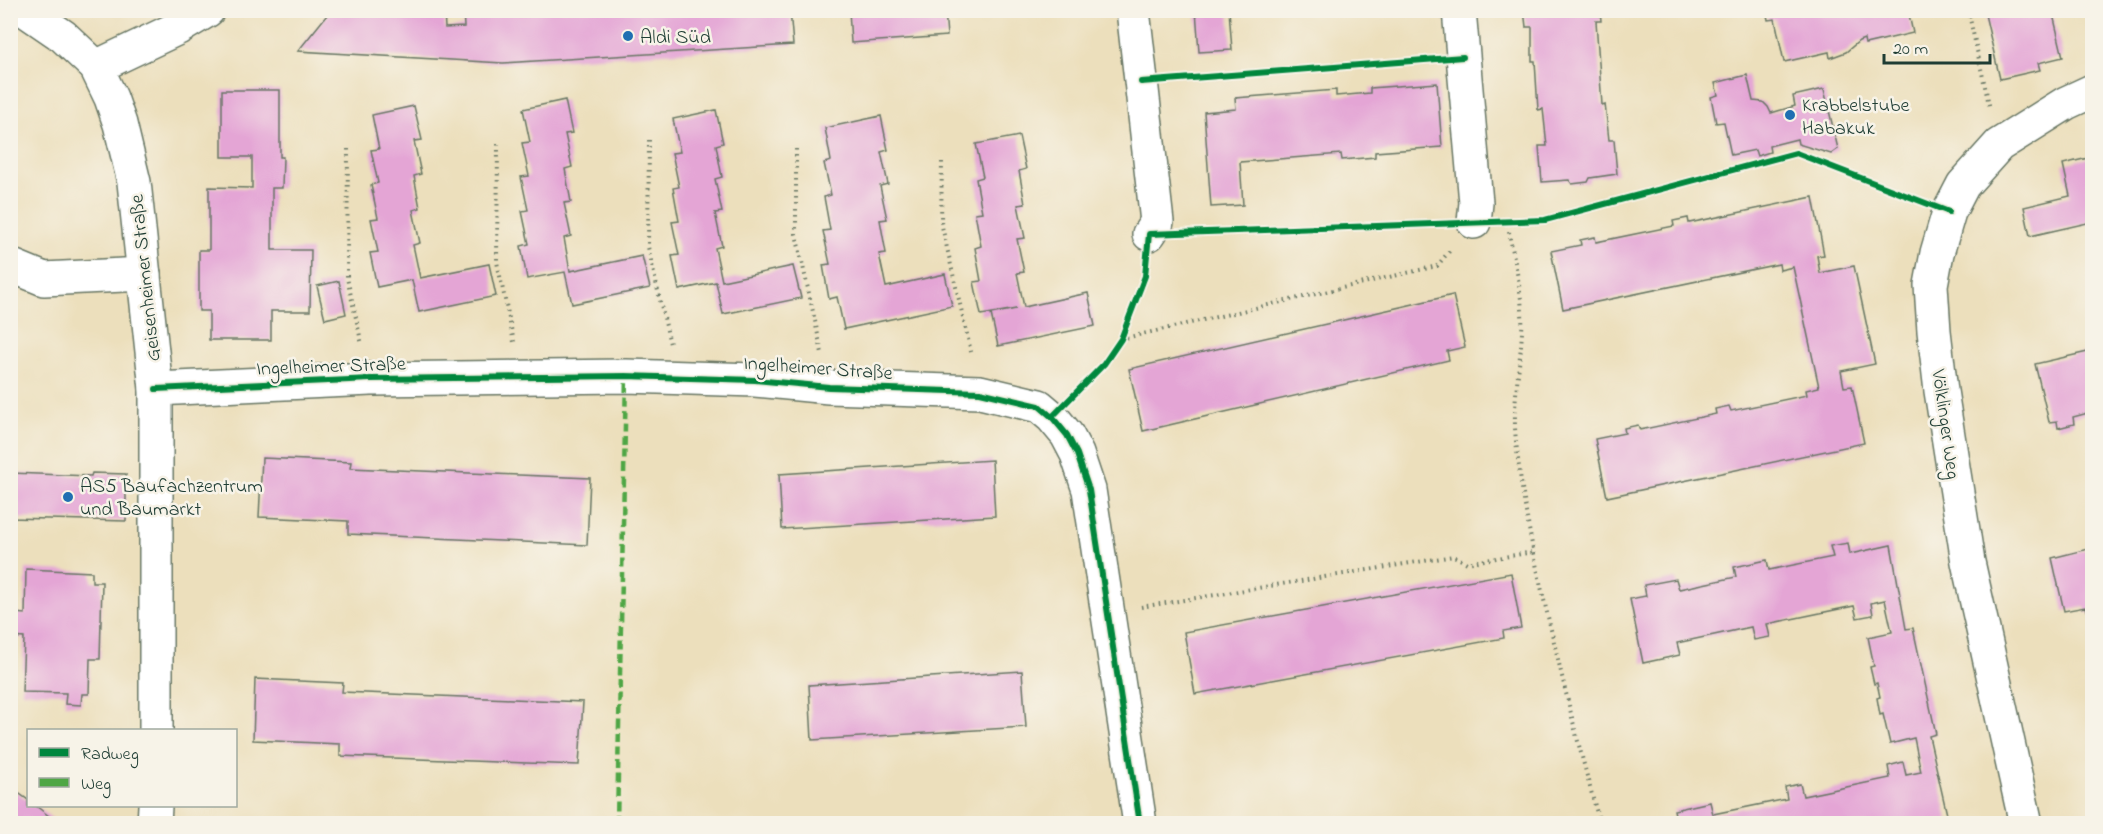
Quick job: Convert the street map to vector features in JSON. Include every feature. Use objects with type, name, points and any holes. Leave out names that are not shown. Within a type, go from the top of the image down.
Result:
[{"type":"street","name":"Geisenheimer Straße","points":[[25,10],[63,36],[96,68],[111,98],[120,124],[134,182],[156,389],[156,729]]},
{"type":"street","points":[[96,68],[178,28],[208,10]]},
{"type":"street","points":[[1133,10],[1157,222],[1149,234]]},
{"type":"street","points":[[1460,10],[1476,203],[1474,222]]},
{"type":"street","name":"Völklinger Weg","points":[[2026,824],[1968,562],[1941,391],[1931,285],[1937,253],[1949,212],[1963,185],[1999,145],[2066,103],[2092,91]]},
{"type":"street","points":[[10,265],[44,279],[144,274]]},
{"type":"street","name":"Ingelheimer Straße","points":[[156,389],[371,379],[677,376],[830,387],[980,392],[1039,406],[1067,435],[1077,454],[1089,490],[1140,824]]},
{"type":"street","points":[[154,807],[154,824]]},
{"type":"path","points":[[1968,10],[1999,145]]},
{"type":"path","points":[[649,140],[648,247],[677,376]]},
{"type":"path","points":[[498,144],[497,262],[522,377]]},
{"type":"path","points":[[348,149],[347,278],[371,379]]},
{"type":"path","points":[[796,149],[796,234],[830,387]]},
{"type":"path","points":[[942,162],[941,222],[980,392]]},
{"type":"path","points":[[1121,339],[1437,266],[1474,222]]},
{"type":"path","points":[[1507,222],[1518,284],[1522,330],[1517,375],[1516,438],[1533,552],[1582,762],[1600,824]]},
{"type":"path","points":[[1108,613],[1454,556],[1467,563],[1533,552]]},
{"type":"building","name":"Aldi Süd","points":[[331,10],[444,10],[445,28],[464,27],[463,10],[790,10],[793,45],[503,63],[298,51]]},
{"type":"building","points":[[849,10],[945,10],[947,36],[851,43]]},
{"type":"building","points":[[1196,10],[1229,10],[1232,50],[1199,52]]},
{"type":"building","points":[[1524,10],[1600,10],[1601,21],[1596,21],[1602,105],[1605,104],[1609,140],[1614,140],[1617,174],[1590,178],[1588,182],[1572,184],[1569,180],[1542,182],[1539,146],[1547,146],[1543,109],[1538,110],[1535,61],[1532,61],[1532,27],[1526,27]]},
{"type":"building","points":[[1766,10],[1908,10],[1913,33],[1865,44],[1864,39],[1846,52],[1830,58],[1829,52],[1784,62],[1775,19],[1768,20]]},
{"type":"building","points":[[1984,10],[2052,10],[2063,57],[2038,63],[2040,70],[2000,79]]},
{"type":"building","points":[[1747,75],[1753,101],[1763,102],[1771,113],[1795,106],[1793,96],[1824,89],[1838,149],[1831,154],[1798,144],[1797,139],[1769,146],[1770,152],[1757,156],[1755,150],[1731,155],[1724,122],[1716,123],[1711,97],[1718,95],[1715,83]]},
{"type":"building","points":[[1437,83],[1442,147],[1375,152],[1375,157],[1342,160],[1341,154],[1240,162],[1243,205],[1211,207],[1204,112],[1236,109],[1235,98],[1336,90],[1336,96],[1370,93],[1370,88]]},
{"type":"building","points":[[222,90],[280,90],[282,188],[272,188],[272,250],[311,250],[310,311],[271,311],[271,340],[209,340],[209,311],[199,311],[199,250],[209,250],[209,187],[252,188],[252,157],[222,157]]},
{"type":"building","points":[[565,100],[572,133],[565,134],[572,167],[565,169],[571,202],[564,203],[571,236],[564,238],[570,271],[642,256],[650,288],[572,304],[565,272],[527,279],[521,246],[529,244],[522,211],[528,210],[521,177],[529,176],[522,143],[530,142],[523,109]]},
{"type":"building","points":[[414,106],[422,140],[414,141],[421,174],[414,176],[420,208],[413,210],[420,243],[413,245],[420,278],[489,264],[496,296],[419,312],[412,280],[377,287],[370,253],[378,252],[371,219],[378,218],[371,185],[378,183],[371,150],[379,149],[372,115]]},
{"type":"building","points":[[716,110],[723,143],[716,145],[722,177],[715,179],[722,212],[715,213],[722,246],[715,248],[722,281],[793,266],[801,298],[723,314],[716,282],[679,290],[672,256],[679,255],[672,222],[679,221],[673,188],[679,187],[672,153],[680,152],[673,119]]},
{"type":"building","points":[[881,116],[888,150],[881,152],[888,184],[880,186],[887,219],[880,220],[886,253],[879,254],[886,287],[945,274],[952,306],[844,329],[837,297],[829,299],[823,265],[830,264],[823,231],[830,230],[824,197],[831,195],[824,163],[831,161],[825,128]]},
{"type":"building","points":[[1019,136],[1026,169],[1019,171],[1025,204],[1018,205],[1025,238],[1017,239],[1024,272],[1017,273],[1024,307],[1088,293],[1095,326],[998,346],[991,314],[1016,309],[981,315],[974,282],[981,281],[975,248],[981,246],[975,213],[982,212],[976,179],[983,177],[976,144]]},
{"type":"building","points":[[2092,157],[2092,222],[2030,236],[2024,207],[2070,196],[2063,164]]},
{"type":"building","points":[[1813,197],[1824,255],[1817,256],[1820,273],[1854,266],[1875,364],[1841,371],[1844,387],[1852,386],[1864,443],[1607,497],[1595,439],[1625,433],[1624,428],[1638,425],[1640,430],[1716,414],[1715,409],[1729,406],[1731,411],[1807,395],[1806,390],[1819,387],[1793,267],[1780,270],[1779,264],[1563,309],[1551,251],[1581,245],[1580,240],[1595,237],[1596,242],[1674,226],[1673,221],[1688,218],[1689,223]]},
{"type":"building","points":[[10,281],[13,281],[12,312],[10,312]]},
{"type":"building","points":[[339,281],[346,314],[325,319],[317,286]]},
{"type":"building","points":[[1453,295],[1465,347],[1447,351],[1449,360],[1143,431],[1129,369]]},
{"type":"building","points":[[2092,351],[2092,412],[2073,417],[2074,424],[2058,428],[2057,421],[2049,422],[2035,364]]},
{"type":"building","points":[[262,458],[351,462],[350,468],[590,478],[587,545],[348,534],[348,521],[259,517]]},
{"type":"building","points":[[992,460],[995,516],[782,529],[779,474]]},
{"type":"building","name":"AS5 Baufachzentrum und Baumarkt","points":[[10,473],[91,476],[92,473],[126,474],[126,521],[10,518]]},
{"type":"building","points":[[1848,543],[1850,554],[1891,545],[1906,629],[1913,628],[1936,734],[1929,736],[1948,819],[1927,824],[1677,824],[1674,810],[1710,802],[1713,814],[1787,799],[1785,787],[1800,784],[1803,796],[1890,778],[1888,766],[1903,762],[1906,775],[1921,772],[1914,738],[1890,744],[1883,714],[1880,715],[1877,698],[1880,697],[1870,667],[1874,666],[1868,637],[1892,632],[1885,600],[1871,603],[1873,615],[1857,618],[1854,606],[1767,624],[1770,637],[1754,640],[1751,627],[1677,643],[1680,655],[1643,663],[1630,599],[1646,596],[1644,585],[1676,579],[1679,589],[1736,577],[1734,567],[1767,560],[1769,570],[1833,557],[1830,546]]},
{"type":"building","points":[[2092,548],[2092,612],[2087,613],[2085,607],[2064,611],[2052,558]]},
{"type":"building","points":[[26,569],[92,572],[92,582],[102,582],[100,659],[90,659],[89,694],[82,694],[81,705],[65,704],[66,693],[22,692],[24,638],[13,637],[15,613],[25,614]]},
{"type":"building","points":[[1511,573],[1521,628],[1503,631],[1504,638],[1195,694],[1184,632]]},
{"type":"building","points":[[1022,671],[1026,727],[812,740],[809,685]]},
{"type":"building","points":[[255,679],[343,683],[342,692],[583,702],[579,765],[340,756],[340,744],[253,740]]},
{"type":"building","points":[[10,787],[27,799],[27,807],[37,807],[59,824],[10,824]]},
{"type":"marked path","points":[[617,824],[626,376]]},
{"type":"cycle path","points":[[1141,82],[1463,57]]},
{"type":"cycle path","points":[[1052,417],[1104,364],[1121,339],[1145,276],[1149,234],[1545,220],[1796,153],[1949,212]]},
{"type":"cycle path","points":[[156,389],[371,379],[626,376],[755,380],[829,387],[980,392],[1039,406],[1067,435],[1077,454],[1089,490],[1140,824]]},
{"type":"place","name":"Aldi Süd","points":[[628,36]]},
{"type":"place","name":"Krabbelstube Habakuk","points":[[1790,115]]},
{"type":"place","name":"AS5 Baufachzentrum und Baumarkt","points":[[68,497]]}]
